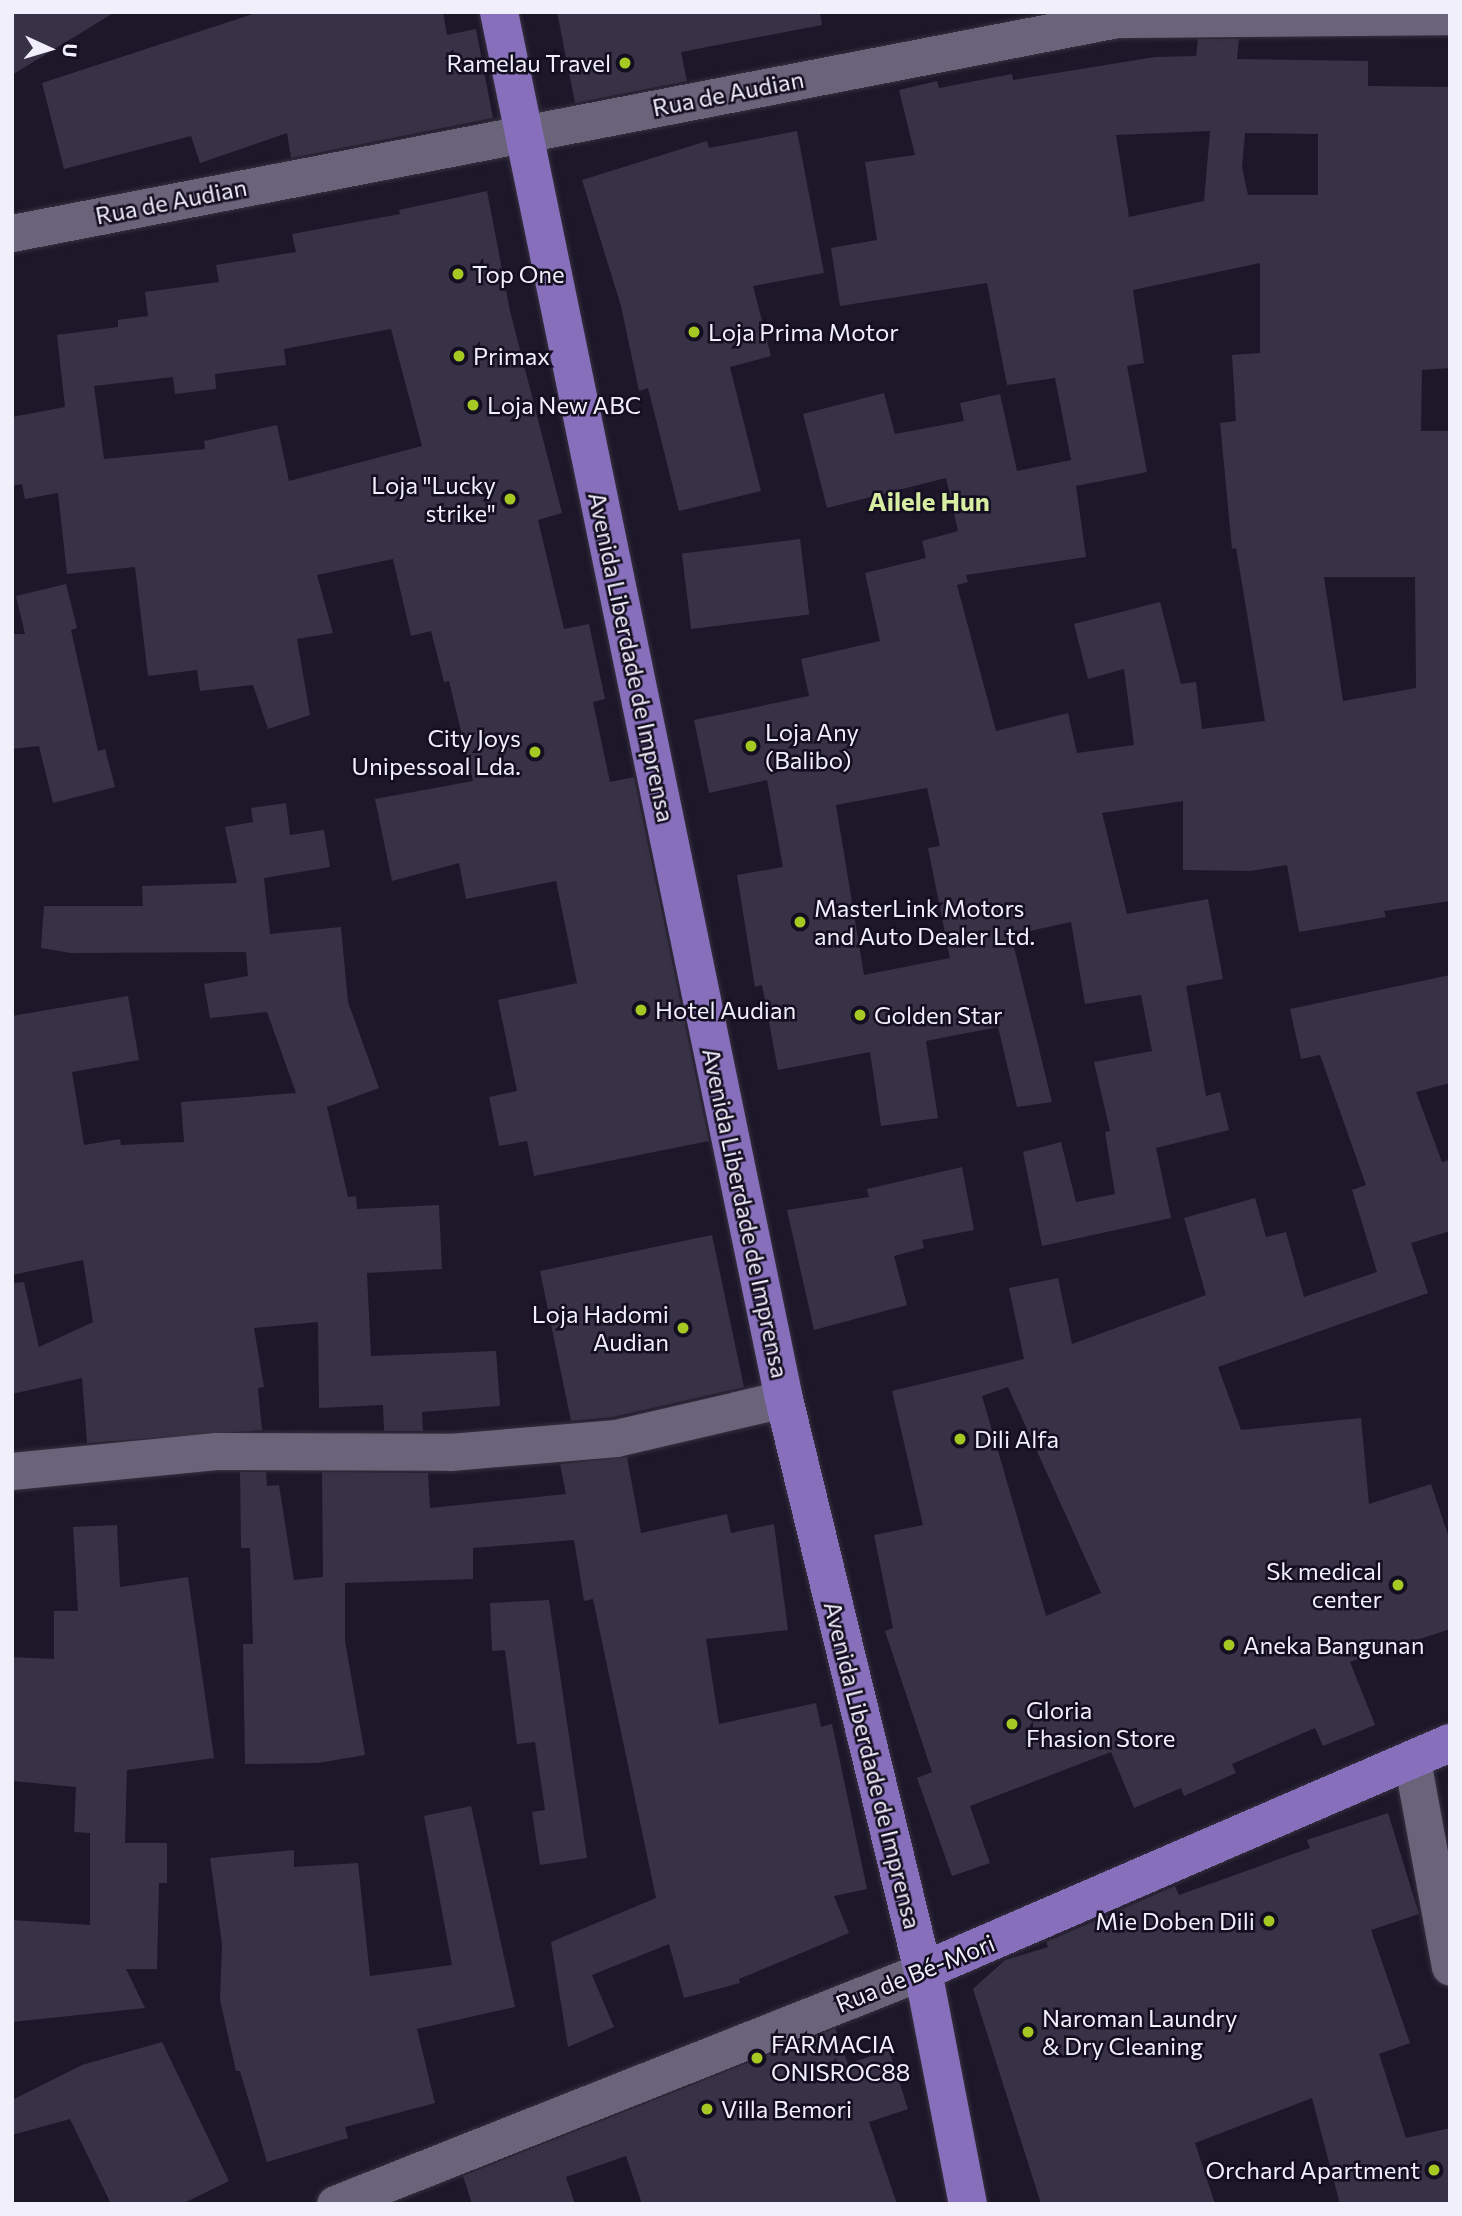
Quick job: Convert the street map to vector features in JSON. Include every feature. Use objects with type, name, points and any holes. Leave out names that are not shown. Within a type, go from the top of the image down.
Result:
[{"type":"main road","name":"Avenida Liberdade de Imprensa","points":[[499,12],[784,1399],[923,1971],[968,2204]]},
{"type":"main road","name":"Rua de Bé-Mori","points":[[923,1971],[1450,1743]]},
{"type":"street","name":"Rua de Audian","points":[[12,233],[523,131],[1117,19],[1450,16]]},
{"type":"street","points":[[12,1471],[216,1451],[450,1452],[616,1438],[784,1399]]},
{"type":"street","points":[[1412,1760],[1450,1967]]},
{"type":"street","name":"Rua de Bé-Mori","points":[[335,2204],[923,1971]]},
{"type":"building","points":[[12,12],[115,12],[12,75]]},
{"type":"building","points":[[259,12],[443,12],[447,35],[476,29],[493,118],[291,158],[287,133],[200,163],[191,136],[64,169],[42,83]]},
{"type":"building","points":[[557,12],[820,12],[822,25],[681,52],[687,81],[575,103]]},
{"type":"building","points":[[1198,39],[1239,39],[1237,59],[1368,61],[1368,86],[1450,87],[1450,368],[1422,370],[1421,431],[1450,431],[1450,901],[1384,911],[1386,917],[1299,932],[1287,865],[1250,871],[1183,870],[1183,801],[1102,813],[1127,914],[1208,899],[1223,979],[1186,986],[1206,1096],[1220,1092],[1229,1130],[1156,1148],[1171,1218],[1042,1246],[1023,1152],[1061,1142],[1076,1202],[1115,1194],[1105,1132],[1110,1131],[1094,1062],[1152,1051],[1141,995],[1085,1004],[1071,922],[1011,935],[1052,1102],[1017,1107],[998,1027],[926,1041],[938,1118],[881,1126],[870,1052],[778,1070],[762,985],[755,987],[737,875],[783,867],[767,780],[709,793],[694,720],[809,696],[801,659],[880,641],[865,573],[926,558],[922,541],[958,531],[946,478],[827,508],[803,414],[884,393],[895,434],[964,421],[960,403],[1000,394],[1017,471],[1071,460],[1055,378],[1007,385],[987,283],[840,306],[831,248],[877,240],[865,162],[915,155],[899,90],[937,81],[939,88],[1012,74],[1013,80],[1155,57],[1196,56]],"holes":[[[1210,131],[1204,201],[1129,217],[1116,135]],[[1245,133],[1318,134],[1318,195],[1248,195],[1242,167]],[[1260,263],[1260,353],[1232,355],[1236,421],[1220,423],[1232,549],[1236,548],[1265,721],[1202,729],[1196,682],[1181,684],[1160,602],[1074,624],[1088,679],[1124,669],[1134,745],[1077,753],[1068,713],[996,731],[957,585],[968,582],[966,575],[1086,557],[1076,486],[1147,472],[1127,366],[1144,363],[1133,290]],[[1324,577],[1415,577],[1416,688],[1343,701]],[[927,788],[940,846],[928,848],[950,958],[864,975],[836,805]]]},
{"type":"building","points":[[797,131],[824,273],[753,286],[771,356],[730,367],[761,491],[679,511],[648,388],[639,391],[621,306],[582,180],[707,141],[709,148]]},
{"type":"building","points":[[487,191],[510,311],[562,513],[538,520],[564,629],[589,624],[605,699],[593,702],[610,782],[634,777],[709,1141],[534,1176],[527,1141],[499,1146],[489,1097],[517,1091],[498,1000],[577,983],[556,881],[466,899],[459,863],[392,881],[375,799],[473,781],[449,681],[444,682],[431,631],[411,636],[393,559],[317,575],[333,633],[297,639],[310,715],[268,729],[253,685],[200,691],[197,670],[148,676],[135,567],[67,574],[58,493],[25,499],[22,484],[12,486],[12,417],[65,407],[57,335],[118,327],[118,320],[148,316],[145,292],[219,282],[216,265],[296,252],[292,234],[400,214],[399,210]],"holes":[[[391,329],[422,446],[289,481],[277,425],[204,441],[205,449],[104,459],[94,386],[173,377],[175,394],[216,389],[215,374],[286,365],[284,349]]]},
{"type":"building","points":[[800,539],[809,614],[691,629],[682,554]]},
{"type":"building","points":[[66,584],[77,628],[71,630],[98,751],[105,749],[115,787],[53,803],[39,746],[12,749],[12,634],[25,634],[16,596]]},
{"type":"building","points":[[286,803],[290,835],[324,830],[330,867],[264,878],[270,934],[341,927],[348,1002],[379,1088],[327,1107],[348,1197],[356,1196],[357,1209],[439,1205],[442,1269],[367,1273],[371,1356],[496,1351],[500,1406],[422,1412],[423,1431],[384,1431],[383,1405],[319,1408],[318,1322],[254,1328],[264,1387],[258,1388],[262,1430],[87,1443],[82,1378],[12,1394],[12,1283],[24,1282],[39,1347],[93,1322],[83,1260],[12,1275],[12,1016],[128,996],[139,1060],[72,1072],[84,1145],[120,1139],[121,1145],[184,1142],[181,1102],[296,1093],[267,1012],[210,1018],[204,984],[248,976],[246,952],[71,953],[41,948],[44,906],[143,906],[142,886],[237,883],[225,827],[253,822],[251,808]]},
{"type":"building","points":[[1450,975],[1450,1083],[1416,1092],[1442,1162],[1450,1160],[1450,1231],[1411,1243],[1428,1293],[1218,1367],[1241,1430],[1361,1418],[1369,1504],[1431,1484],[1450,1541],[1450,1629],[1350,1662],[1375,1725],[1323,1746],[1315,1728],[1232,1764],[1236,1773],[1184,1796],[1181,1788],[1134,1808],[1111,1752],[970,1806],[990,1863],[952,1876],[917,1778],[932,1772],[885,1631],[893,1628],[874,1535],[923,1525],[892,1391],[1024,1359],[1009,1288],[1058,1278],[1072,1344],[1206,1295],[1184,1218],[1255,1198],[1266,1237],[1286,1232],[1304,1297],[1377,1272],[1352,1190],[1366,1185],[1320,1055],[1301,1059],[1290,1009]],"holes":[[[1008,1387],[1101,1593],[1046,1616],[982,1396]]]},
{"type":"building","points":[[962,1167],[974,1230],[922,1240],[924,1248],[894,1256],[907,1305],[814,1330],[787,1210],[869,1197],[867,1189]]},
{"type":"building","points":[[712,1235],[744,1387],[613,1417],[571,1421],[540,1271]]},
{"type":"building","points":[[627,1457],[641,1533],[727,1514],[731,1533],[774,1524],[788,1630],[706,1639],[719,1724],[816,1703],[821,1727],[832,1724],[867,1889],[834,1896],[849,1933],[739,1979],[740,1983],[684,1998],[669,1944],[592,1975],[614,2027],[568,2047],[551,1942],[656,1898],[593,1599],[584,1601],[574,1540],[473,1548],[473,1579],[345,1583],[345,1641],[365,1755],[318,1763],[245,1764],[243,1644],[253,1644],[250,1548],[241,1548],[240,1472],[266,1472],[267,1486],[279,1485],[294,1580],[323,1577],[322,1472],[428,1473],[430,1508],[566,1494],[560,1464]]},
{"type":"building","points":[[117,1525],[120,1587],[188,1577],[214,1758],[127,1770],[125,1843],[167,1843],[167,1883],[159,1883],[157,1969],[126,1969],[145,2008],[12,2022],[12,1920],[90,1925],[90,1833],[74,1832],[76,1787],[12,1781],[12,1657],[54,1659],[54,1611],[78,1611],[73,1527]]},
{"type":"building","points":[[549,1600],[587,1858],[540,1865],[532,1812],[545,1810],[535,1742],[517,1744],[505,1650],[492,1651],[490,1603]]},
{"type":"building","points":[[471,1806],[515,2007],[417,2029],[435,2103],[345,2127],[348,2138],[267,2162],[240,2071],[236,2071],[220,2000],[222,1944],[210,1858],[294,1850],[294,1867],[358,1863],[370,1976],[452,1965],[424,1816]]},
{"type":"building","points":[[1388,1813],[1419,1914],[1371,1930],[1410,2043],[1379,2054],[1406,2138],[1450,2128],[1450,2204],[1340,2204],[1312,2098],[1195,2143],[1215,2204],[1041,2204],[973,1989],[1005,1960],[1048,1947],[1046,1942],[1175,1886],[1179,1895],[1310,1848],[1307,1840]]},
{"type":"building","points":[[835,2028],[848,2064],[889,2050],[908,2109],[869,2122],[897,2204],[642,2204],[626,2156],[566,2177],[575,2204],[472,2204],[463,2176]]},
{"type":"building","points":[[162,2042],[229,2181],[182,2204],[111,2204],[70,2119],[12,2135],[12,2100],[82,2065]]},
{"type":"place","name":"Ramelau Travel","points":[[625,63]]},
{"type":"place","name":"Top One","points":[[458,274]]},
{"type":"place","name":"Loja Prima Motor","points":[[694,332]]},
{"type":"place","name":"Primax","points":[[459,356]]},
{"type":"place","name":"Loja New ABC","points":[[473,405]]},
{"type":"place","name":"Loja \"Lucky strike\"","points":[[510,499]]},
{"type":"place","name":"Loja Any (Balibo)","points":[[751,746]]},
{"type":"place","name":"City Joys Unipessoal Lda.","points":[[535,752]]},
{"type":"place","name":"MasterLink Motors and Auto Dealer Ltd.","points":[[800,922]]},
{"type":"place","name":"Hotel Audian","points":[[641,1010]]},
{"type":"place","name":"Golden Star","points":[[860,1015]]},
{"type":"place","name":"Loja Hadomi Audian","points":[[683,1328]]},
{"type":"place","name":"Dili Alfa","points":[[960,1439]]},
{"type":"place","name":"Sk medical center","points":[[1398,1585]]},
{"type":"place","name":"Aneka Bangunan","points":[[1229,1645]]},
{"type":"place","name":"Gloria Fhasion Store","points":[[1012,1724]]},
{"type":"place","name":"Mie Doben Dili","points":[[1269,1921]]},
{"type":"place","name":"Naroman Laundry & Dry Cleaning","points":[[1028,2032]]},
{"type":"place","name":"FARMACIA ONISROC88","points":[[757,2058]]},
{"type":"place","name":"Villa Bemori","points":[[707,2109]]},
{"type":"place","name":"Orchard Apartment","points":[[1434,2170]]},
{"type":"district","name":"Ailele Hun","points":[[929,501]]}]
